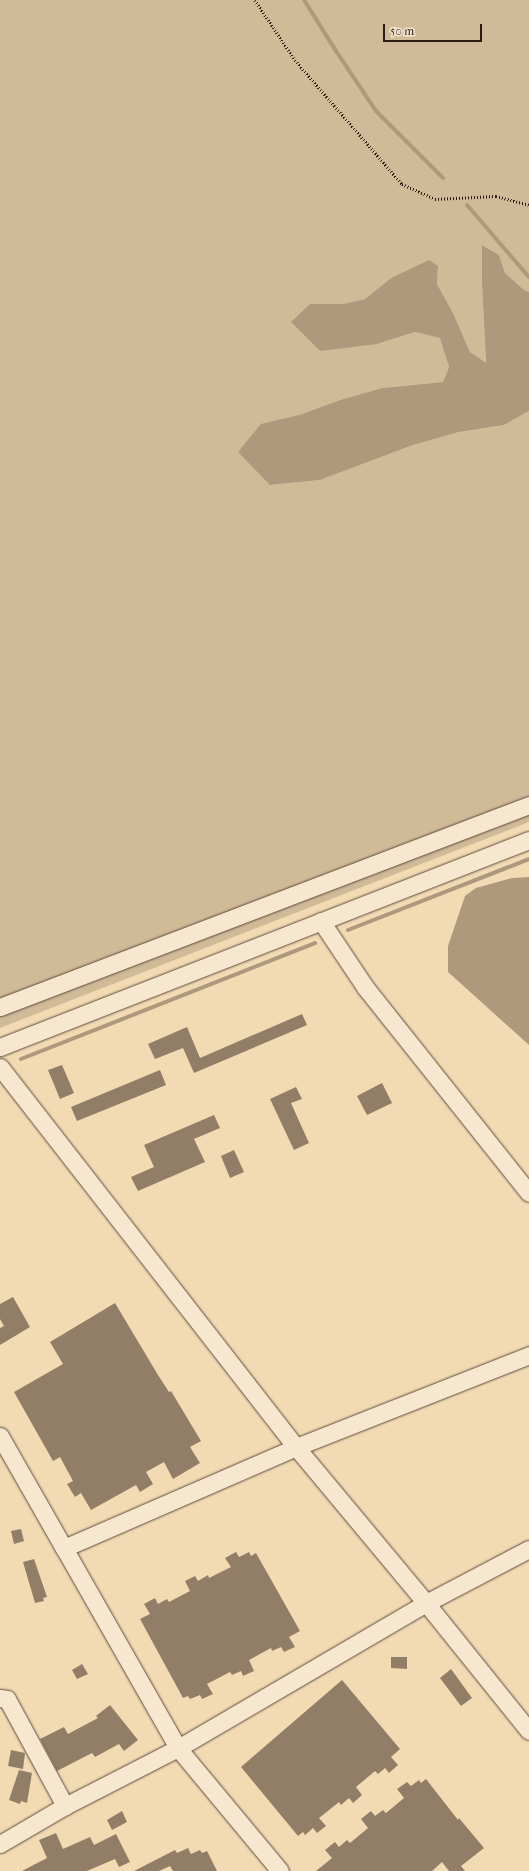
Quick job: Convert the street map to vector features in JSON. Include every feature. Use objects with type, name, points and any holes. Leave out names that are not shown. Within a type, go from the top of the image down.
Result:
[{"type":"lane","points":[[0,1007],[529,805]]},
{"type":"lane","points":[[0,1047],[529,840]]},
{"type":"lane","points":[[321,921],[366,987],[529,1193]]},
{"type":"lane","points":[[0,1067],[296,1447],[426,1603],[529,1730]]},
{"type":"lane","points":[[64,1548],[296,1447],[529,1355]]},
{"type":"lane","points":[[0,1436],[178,1748],[280,1871]]},
{"type":"lane","points":[[0,1844],[65,1806],[178,1748],[426,1603],[529,1549]]},
{"type":"lane","points":[[0,1698],[7,1699],[65,1806]]},
{"type":"path","points":[[255,0],[295,60],[402,184],[434,199],[496,196],[529,205]]},
{"type":"shaded area","points":[[0,0],[529,0],[529,292],[524,290],[505,273],[499,255],[482,245],[482,283],[486,364],[470,352],[453,313],[437,284],[438,266],[391,278],[365,299],[343,304],[310,304],[377,344],[415,332],[441,338],[449,367],[443,382],[382,388],[340,400],[299,415],[270,485],[320,480],[413,445],[459,432],[504,425],[529,411],[529,822],[0,1028]]},
{"type":"shaded area","points":[[482,245],[499,255],[505,273],[524,290],[529,292],[529,411],[504,425],[459,432],[413,445],[320,480],[270,485],[238,452],[261,424],[299,415],[340,400],[382,388],[443,382],[449,367],[440,338],[415,332],[377,344],[320,351],[291,322],[310,304],[343,304],[365,299],[391,278],[429,260],[438,266],[437,284],[453,313],[470,352],[486,363],[482,283]]},
{"type":"shaded area","points":[[529,877],[529,1045],[448,972],[448,946],[465,896],[476,888],[512,878]]},
{"type":"building","points":[[302,1014],[307,1025],[194,1073],[183,1048],[155,1059],[148,1044],[187,1027],[200,1058]]},
{"type":"building","points":[[62,1065],[74,1093],[60,1099],[48,1070]]},
{"type":"building","points":[[160,1070],[166,1085],[77,1121],[71,1107]]},
{"type":"building","points":[[382,1083],[392,1103],[367,1115],[357,1096]]},
{"type":"building","points":[[296,1087],[302,1099],[291,1103],[309,1143],[294,1150],[270,1099]]},
{"type":"building","points":[[214,1115],[220,1128],[194,1139],[205,1162],[138,1191],[131,1177],[154,1167],[144,1145]]},
{"type":"building","points":[[234,1150],[244,1172],[230,1178],[221,1156]]},
{"type":"building","points":[[13,1297],[30,1327],[0,1345],[0,1328],[4,1326],[0,1319],[0,1304]]},
{"type":"building","points":[[115,1303],[158,1375],[169,1392],[171,1391],[201,1441],[190,1447],[200,1463],[173,1479],[164,1462],[146,1472],[153,1484],[140,1492],[136,1485],[91,1510],[81,1493],[75,1497],[67,1484],[73,1481],[60,1457],[53,1461],[14,1392],[63,1364],[50,1342]]},
{"type":"building","points":[[21,1529],[24,1541],[14,1544],[11,1531]]},
{"type":"building","points":[[236,1552],[239,1557],[249,1552],[251,1556],[256,1553],[300,1631],[289,1637],[295,1647],[284,1652],[281,1647],[272,1651],[271,1648],[249,1660],[254,1671],[243,1676],[241,1671],[232,1675],[230,1672],[207,1684],[213,1694],[202,1699],[200,1695],[190,1699],[188,1696],[183,1698],[140,1619],[150,1614],[144,1604],[155,1598],[158,1604],[167,1599],[169,1602],[190,1591],[185,1581],[195,1576],[198,1581],[208,1575],[209,1578],[231,1567],[225,1558]]},
{"type":"building","points":[[34,1559],[47,1597],[43,1598],[44,1601],[35,1603],[23,1562]]},
{"type":"building","points":[[391,1657],[407,1657],[407,1669],[391,1668]]},
{"type":"building","points":[[82,1664],[88,1674],[77,1679],[72,1670]]},
{"type":"building","points":[[451,1669],[472,1698],[461,1706],[440,1678]]},
{"type":"building","points":[[342,1680],[400,1749],[391,1757],[398,1765],[389,1773],[385,1768],[378,1774],[375,1771],[356,1787],[362,1795],[353,1803],[349,1798],[341,1805],[339,1802],[319,1818],[326,1826],[317,1833],[313,1828],[305,1835],[303,1832],[298,1836],[241,1767]]},
{"type":"building","points":[[110,1705],[138,1740],[124,1751],[119,1744],[95,1757],[92,1753],[57,1771],[40,1739],[64,1727],[68,1734],[98,1718],[96,1716]]},
{"type":"building","points":[[11,1750],[25,1753],[23,1769],[8,1766]]},
{"type":"building","points":[[19,1770],[32,1773],[27,1803],[21,1801],[20,1804],[9,1800]]},
{"type":"building","points":[[426,1779],[458,1820],[459,1818],[484,1848],[461,1866],[465,1871],[449,1871],[442,1862],[432,1871],[316,1871],[332,1858],[325,1850],[335,1842],[339,1847],[347,1840],[350,1843],[368,1828],[361,1819],[371,1811],[375,1816],[383,1810],[386,1813],[404,1798],[397,1789],[407,1782],[411,1786],[419,1780],[421,1783]]},
{"type":"building","points":[[122,1811],[127,1822],[112,1830],[107,1820]]},
{"type":"building","points":[[56,1833],[63,1849],[90,1837],[94,1845],[116,1834],[130,1862],[119,1867],[115,1859],[87,1871],[22,1871],[47,1858],[39,1840]]},
{"type":"building","points":[[188,1848],[191,1854],[200,1850],[202,1853],[207,1851],[217,1871],[173,1871],[170,1866],[159,1871],[134,1871],[175,1850],[177,1853]]},
{"type":"waterway","points":[[304,0],[376,111],[443,178]]},
{"type":"waterway","points":[[467,205],[529,277]]},
{"type":"waterway","points":[[348,930],[529,859]]},
{"type":"waterway","points":[[21,1059],[315,943]]}]
